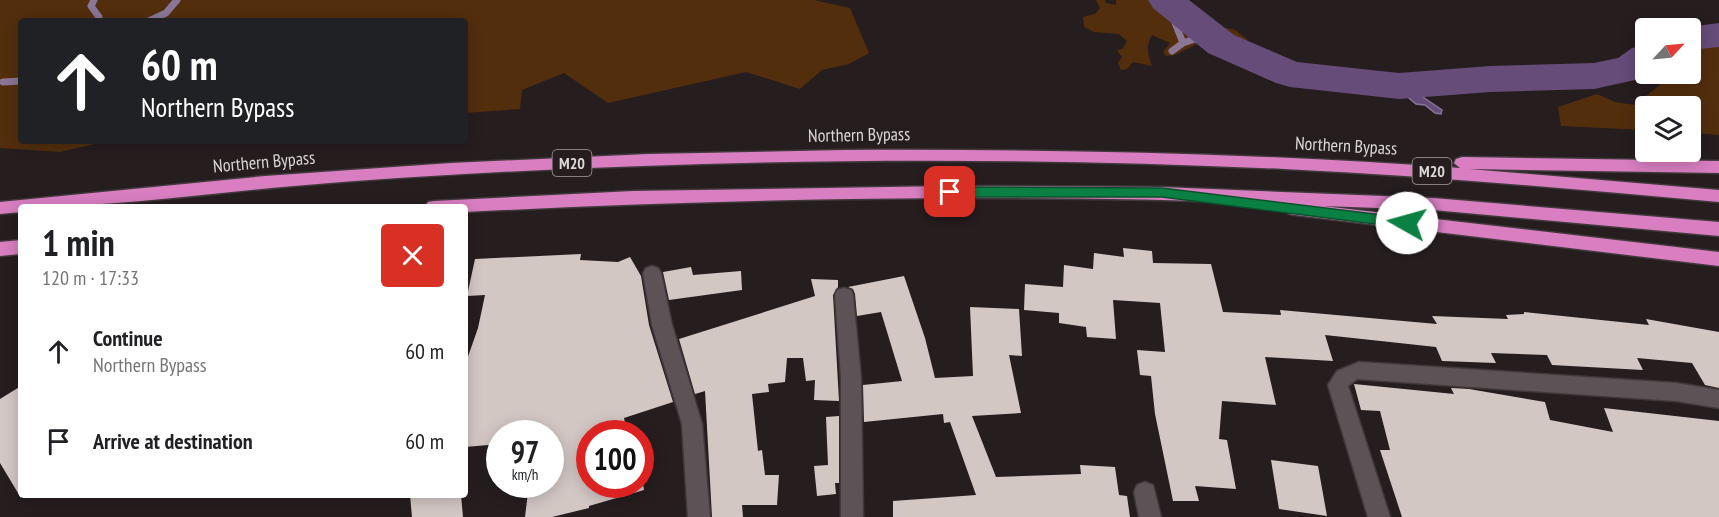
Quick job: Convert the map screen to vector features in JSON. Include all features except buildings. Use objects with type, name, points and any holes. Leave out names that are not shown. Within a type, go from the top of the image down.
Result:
[{"type":"highway","name":"Northern Bypass","points":[[43,204],[354,175],[570,164],[898,155],[1145,158],[1419,170],[1719,196]]},
{"type":"highway","points":[[1145,158],[1719,167]]},
{"type":"highway","name":"M20","points":[[462,204],[656,196],[950,192],[1162,193],[1433,204],[1719,229]]},
{"type":"highway","points":[[1162,193],[1719,259]]},
{"type":"highway","name":"Northern Bypass","points":[[0,208],[18,206]]},
{"type":"highway","points":[[0,249],[18,247]]},
{"type":"street","points":[[652,273],[662,325],[692,424],[699,517]]},
{"type":"street","points":[[844,295],[849,330],[852,394],[852,517]]},
{"type":"street","points":[[1379,517],[1338,385],[1341,378],[1348,373],[1359,370],[1664,391],[1719,399]]},
{"type":"street","points":[[1145,492],[1150,517]]},
{"type":"shaded area","points":[[0,0],[814,0],[850,8],[869,53],[849,64],[822,70],[800,89],[746,72],[608,103],[564,73],[522,90],[520,109],[468,113],[468,18],[18,18],[18,144],[95,144],[60,152],[0,148]]},
{"type":"shaded area","points":[[1096,0],[1105,0],[1106,3],[1116,5],[1116,0],[1171,0],[1194,17],[1208,24],[1235,30],[1248,40],[1245,43],[1197,44],[1175,55],[1166,56],[1163,52],[1170,43],[1152,35],[1148,54],[1152,66],[1133,62],[1127,69],[1121,70],[1118,63],[1122,57],[1117,51],[1123,48],[1127,41],[1119,34],[1094,32],[1084,27],[1083,17],[1095,14],[1100,8]]},
{"type":"shaded area","points":[[1719,40],[1719,135],[1701,134],[1701,96],[1646,96],[1661,84],[1701,84],[1701,44]]},
{"type":"shaded area","points":[[1491,70],[1509,71],[1540,78],[1525,86],[1465,81]]},
{"type":"shaded area","points":[[1381,75],[1418,85],[1417,93],[1442,110],[1441,114],[1435,113],[1425,105],[1416,104],[1404,94],[1366,88],[1355,81]]},
{"type":"shaded area","points":[[1437,80],[1465,81],[1463,89],[1458,93],[1426,84]]},
{"type":"shaded area","points":[[1597,94],[1615,102],[1635,105],[1635,130],[1561,126],[1558,107]]},
{"type":"waterway","points":[[94,0],[91,6],[98,18]]},
{"type":"waterway","points":[[155,18],[166,13],[177,0]]},
{"type":"waterway","points":[[1166,0],[1183,43]]},
{"type":"waterway","points":[[1166,0],[1221,44],[1290,74],[1399,86],[1490,79],[1594,76],[1630,69],[1635,65]]},
{"type":"waterway","points":[[1183,43],[1209,34]]},
{"type":"waterway","points":[[1701,37],[1719,35]]},
{"type":"waterway","points":[[1712,36],[1719,38]]},
{"type":"waterway","points":[[1172,51],[1183,43]]},
{"type":"waterway","points":[[3,82],[18,81]]},
{"type":"route","points":[[950,192],[1162,193],[1407,223]]}]
